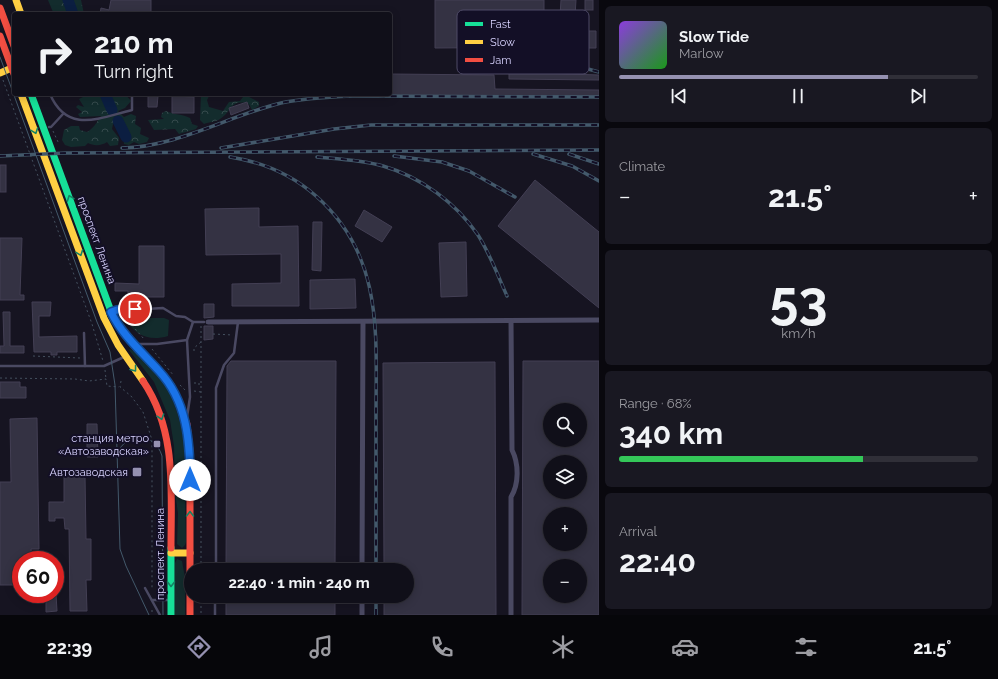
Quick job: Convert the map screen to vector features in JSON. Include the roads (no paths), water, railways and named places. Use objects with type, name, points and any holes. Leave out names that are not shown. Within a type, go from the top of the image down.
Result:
[{"type":"main road","points":[[16,0],[20,12]]},
{"type":"main road","points":[[0,8],[12,41]]},
{"type":"main road","points":[[0,36],[12,69]]},
{"type":"main road","points":[[1,76],[12,68]]},
{"type":"main road","name":"проспект Ленина","points":[[22,96],[104,318],[123,354],[147,387],[156,403],[167,434],[170,449],[171,615]]},
{"type":"main road","name":"проспект Ленина","points":[[33,96],[112,313],[134,344],[168,380],[174,390],[186,424],[190,451],[190,615]]},
{"type":"main road","points":[[123,354],[124,345],[128,343],[134,344]]},
{"type":"main road","points":[[171,553],[190,553]]},
{"type":"street","points":[[204,322],[599,320]]},
{"type":"street","points":[[511,321],[512,450],[517,460],[516,489],[511,497],[511,615]]},
{"type":"street","points":[[362,563],[363,322]]},
{"type":"street","points":[[362,603],[362,615]]},
{"type":"lane","points":[[51,96],[63,114],[75,120],[89,120],[132,110],[132,96]]},
{"type":"lane","points":[[50,127],[63,114]]},
{"type":"lane","points":[[112,313],[120,310],[163,308],[176,316],[185,317],[193,322],[204,322]]},
{"type":"lane","points":[[186,424],[190,391],[187,340],[193,322]]},
{"type":"lane","points":[[216,563],[216,388],[224,365],[234,353],[238,322]]},
{"type":"lane","points":[[84,333],[85,366]]},
{"type":"lane","points":[[134,344],[187,340]]},
{"type":"lane","points":[[0,366],[32,364],[104,366],[123,354]]},
{"type":"lane","points":[[145,588],[160,615]]},
{"type":"lane","points":[[152,600],[171,600]]},
{"type":"lane","points":[[215,603],[215,615]]},
{"type":"waterway","points":[[68,0],[72,12]]},
{"type":"waterway","points":[[106,96],[112,110]]},
{"type":"waterway","points":[[118,121],[126,137]]},
{"type":"tram line","points":[[0,57],[12,90]]},
{"type":"tram line","points":[[14,96],[97,322],[110,352],[115,385],[120,549],[126,566],[149,615]]},
{"type":"tram line","points":[[117,454],[121,446],[127,441],[140,437],[153,442],[162,456],[163,615]]},
{"type":"railway","points":[[589,69],[599,72]]},
{"type":"railway","points":[[122,148],[142,146],[183,137],[242,115],[281,103],[326,97],[599,97]]},
{"type":"railway","points":[[221,148],[334,129],[371,125],[599,125]]},
{"type":"railway","points":[[0,156],[66,153],[599,150]]},
{"type":"railway","points":[[533,154],[572,166],[599,181]]},
{"type":"railway","points":[[569,154],[599,164]]},
{"type":"railway","points":[[394,156],[442,162],[469,171],[515,197]]},
{"type":"railway","points":[[230,157],[253,162],[276,170],[297,181],[316,196],[338,219],[354,244],[365,270],[372,298],[375,326],[376,563]]},
{"type":"railway","points":[[317,157],[359,161],[383,166],[424,184],[459,212],[478,235],[490,257],[507,296]]},
{"type":"railway","points":[[376,603],[376,615]]},
{"type":"place","name":"станция метро «Автозаводская»","points":[[157,444]]},
{"type":"place","name":"Автозаводская","points":[[137,472]]}]
